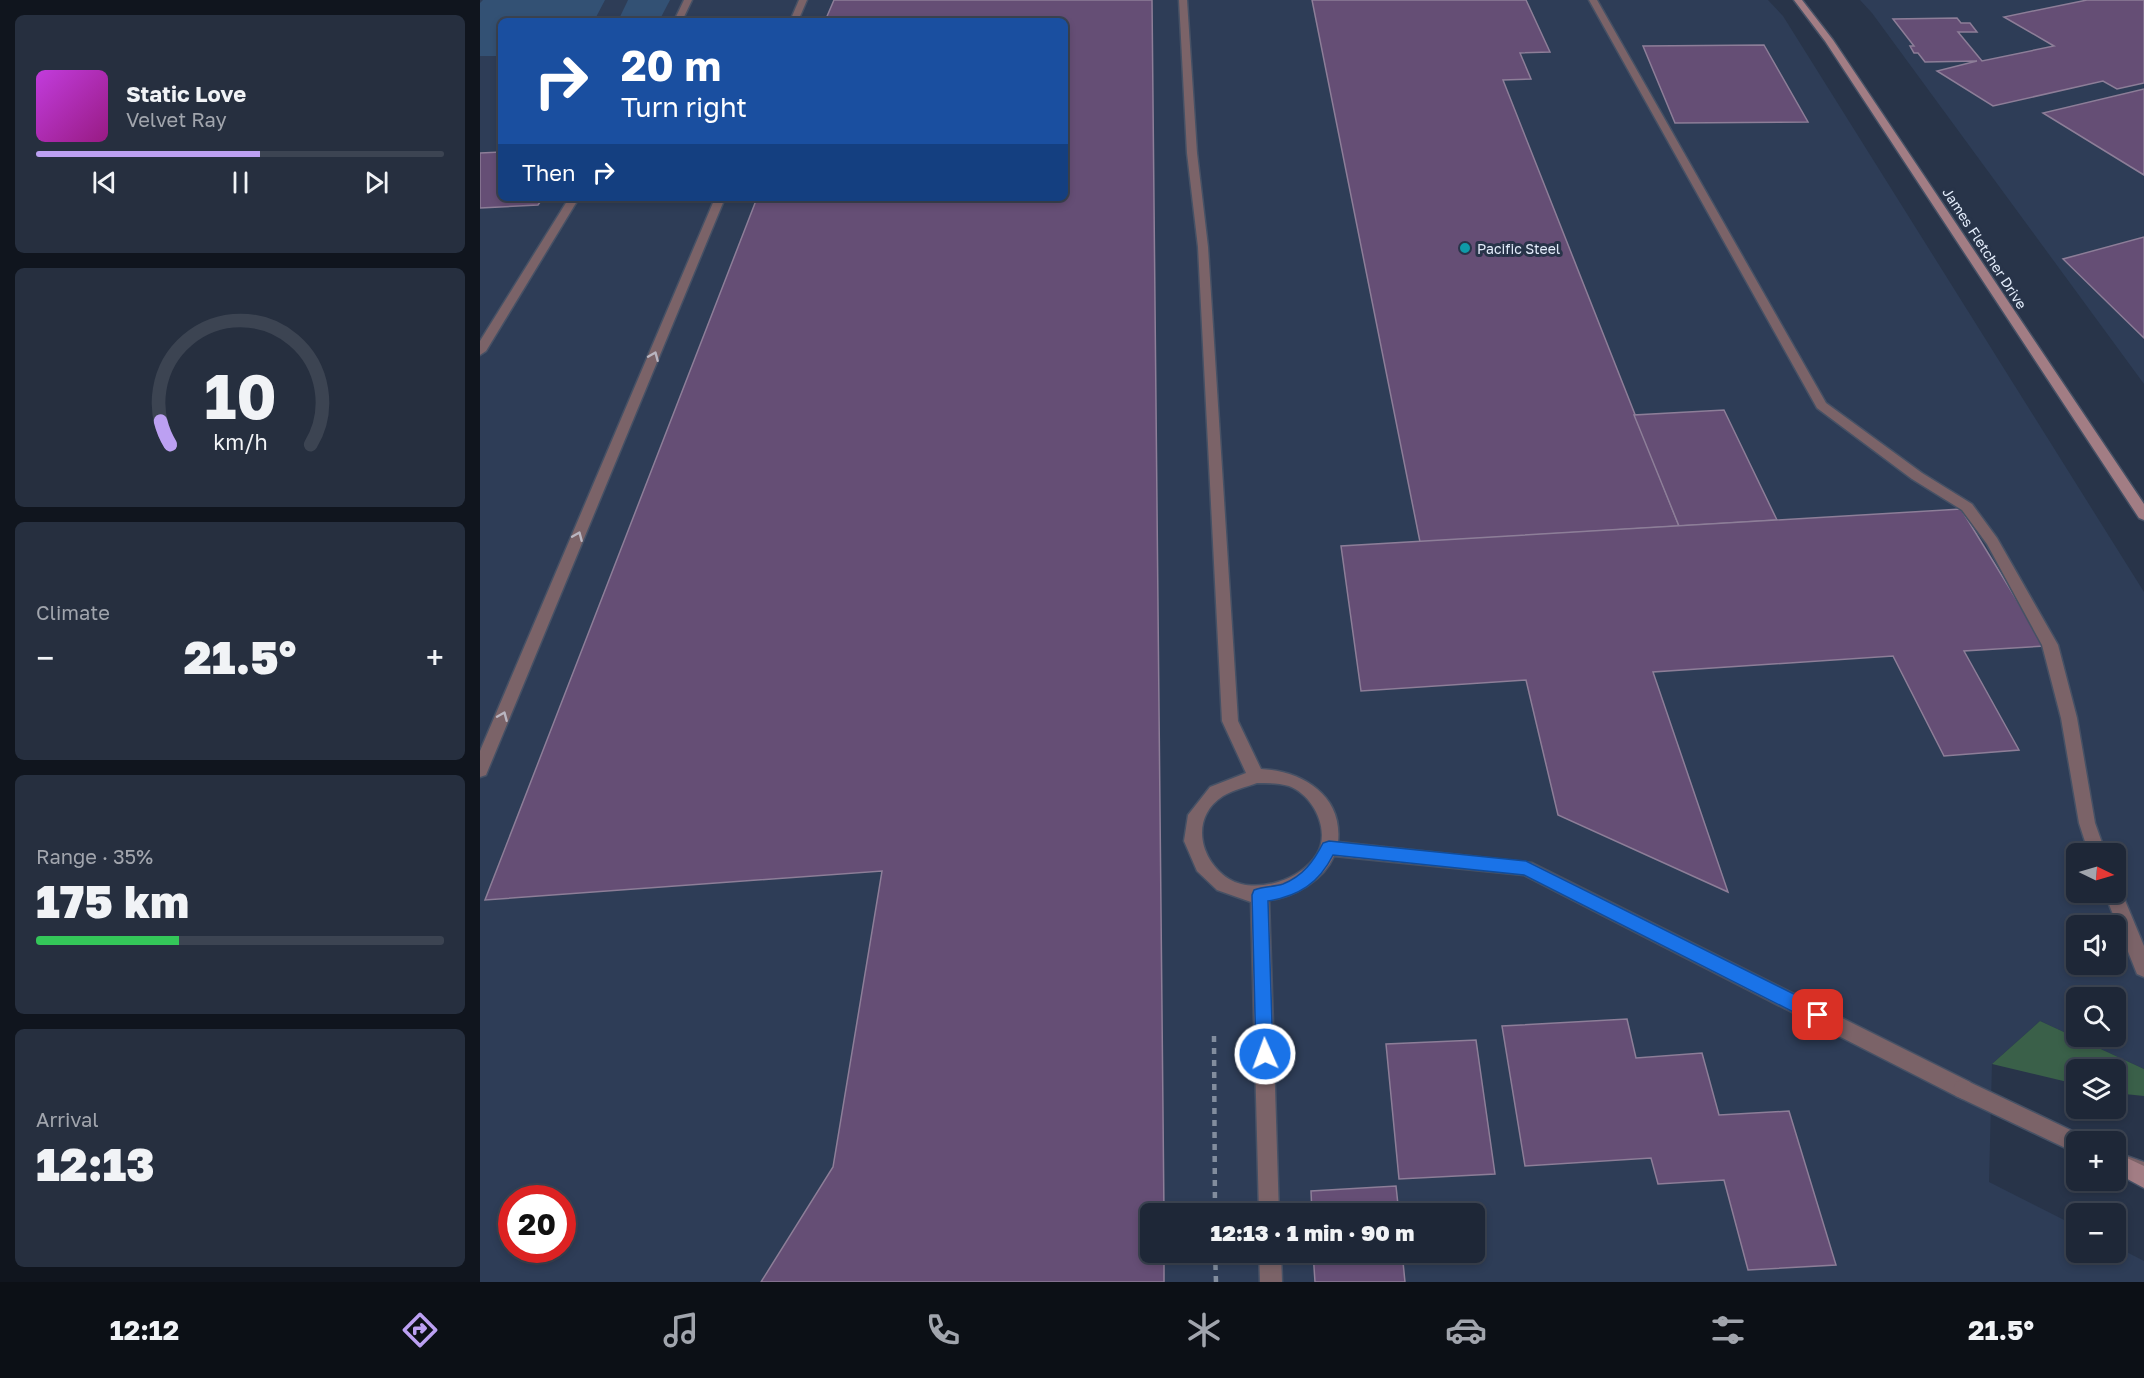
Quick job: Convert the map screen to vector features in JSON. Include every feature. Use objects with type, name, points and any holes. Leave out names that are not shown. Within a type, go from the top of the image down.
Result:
[{"type":"main road","name":"James Fletcher Drive","points":[[1798,0],[1829,40],[2144,515]]},
{"type":"street","points":[[679,18],[688,0]]},
{"type":"street","points":[[795,18],[803,0]]},
{"type":"street","points":[[1183,0],[1192,153],[1203,247],[1230,721],[1256,776]]},
{"type":"street","points":[[1593,0],[1821,405],[1917,476],[1967,507],[1992,541],[2050,645],[2069,718],[2086,823],[2094,843]]},
{"type":"street","points":[[480,351],[572,201]]},
{"type":"street","points":[[480,770],[719,201]]},
{"type":"street","points":[[1256,776],[1277,776],[1298,783],[1314,795],[1326,810],[1331,829],[1329,848],[1319,866],[1304,881],[1284,891],[1260,895],[1237,892],[1215,881],[1200,866],[1192,847],[1192,826],[1200,807],[1215,791],[1234,780],[1256,776]]},
{"type":"street","points":[[1329,848],[1526,868],[1963,1089],[2066,1138]]},
{"type":"street","points":[[1260,895],[1269,1203]]},
{"type":"street","points":[[2117,903],[2144,968]]},
{"type":"street","points":[[1270,1263],[1271,1282]]},
{"type":"path","points":[[1214,1036],[1215,1203]]},
{"type":"path","points":[[1215,1263],[1216,1282]]},
{"type":"shaded area","points":[[480,0],[1768,0],[1783,16],[2144,592],[2144,1069],[2096,1047],[2126,1047],[2126,987],[2066,987],[2066,1033],[2040,1021],[1992,1064],[1989,1182],[2066,1221],[2066,1263],[2126,1263],[2126,1252],[2144,1261],[2144,1282],[480,1282]]},
{"type":"shaded area","points":[[483,0],[605,0],[596,18],[498,18],[498,56],[480,56],[480,3]]},
{"type":"shaded area","points":[[628,0],[670,0],[661,18],[619,18]]},
{"type":"shaded area","points":[[1860,0],[2144,0],[2144,384],[1872,13]]},
{"type":"green space","points":[[2040,1021],[2066,1033],[2066,1047],[2096,1047],[2122,1059],[2066,1059],[2066,1082],[1992,1064]]},
{"type":"green space","points":[[2126,1061],[2144,1069],[2144,1096],[2126,1094]]},
{"type":"building","points":[[834,0],[1152,0],[1164,1203],[1140,1203],[1140,1263],[1164,1263],[1164,1282],[761,1282],[833,1167],[882,871],[485,900],[756,201],[1068,201],[1068,18],[826,18]]},
{"type":"building","name":"Pacific Steel","points":[[1312,0],[1526,0],[1550,52],[1520,53],[1531,79],[1503,80],[1679,526],[1420,542]]},
{"type":"building","points":[[2087,0],[2144,0],[2144,83],[2117,89],[2103,81],[1993,106],[1937,71],[1977,61],[1925,62],[1918,53],[1914,53],[1910,46],[1914,46],[1893,19],[1957,18],[1961,23],[1970,23],[1977,32],[1958,32],[1982,61],[2054,46],[2004,17]]},
{"type":"building","points":[[1764,45],[1808,122],[1675,123],[1643,46]]},
{"type":"building","points":[[2144,89],[2144,175],[2043,113]]},
{"type":"building","points":[[498,152],[498,201],[541,201],[538,205],[480,208],[480,153]]},
{"type":"building","points":[[2144,237],[2144,338],[2063,259]]},
{"type":"building","points":[[1724,410],[1777,520],[1679,526],[1634,415]]},
{"type":"building","points":[[1961,509],[2045,646],[1964,651],[2019,750],[1944,756],[1893,656],[1653,672],[1728,892],[1558,815],[1526,680],[1361,691],[1341,546]]},
{"type":"building","points":[[1627,1019],[1636,1058],[1702,1053],[1719,1115],[1789,1111],[1836,1265],[1748,1270],[1724,1180],[1658,1184],[1651,1158],[1525,1166],[1502,1026]]},
{"type":"building","points":[[1476,1040],[1495,1174],[1399,1179],[1386,1044]]},
{"type":"building","points":[[1396,1186],[1398,1203],[1312,1203],[1311,1191]]},
{"type":"building","points":[[1314,1263],[1403,1263],[1405,1282],[1315,1282]]},
{"type":"place","name":"Pacific Steel","points":[[1465,248]]},
{"type":"route","points":[[1265,1054],[1260,895],[1284,891],[1304,881],[1319,866],[1329,848],[1526,868],[1818,1015]]}]
